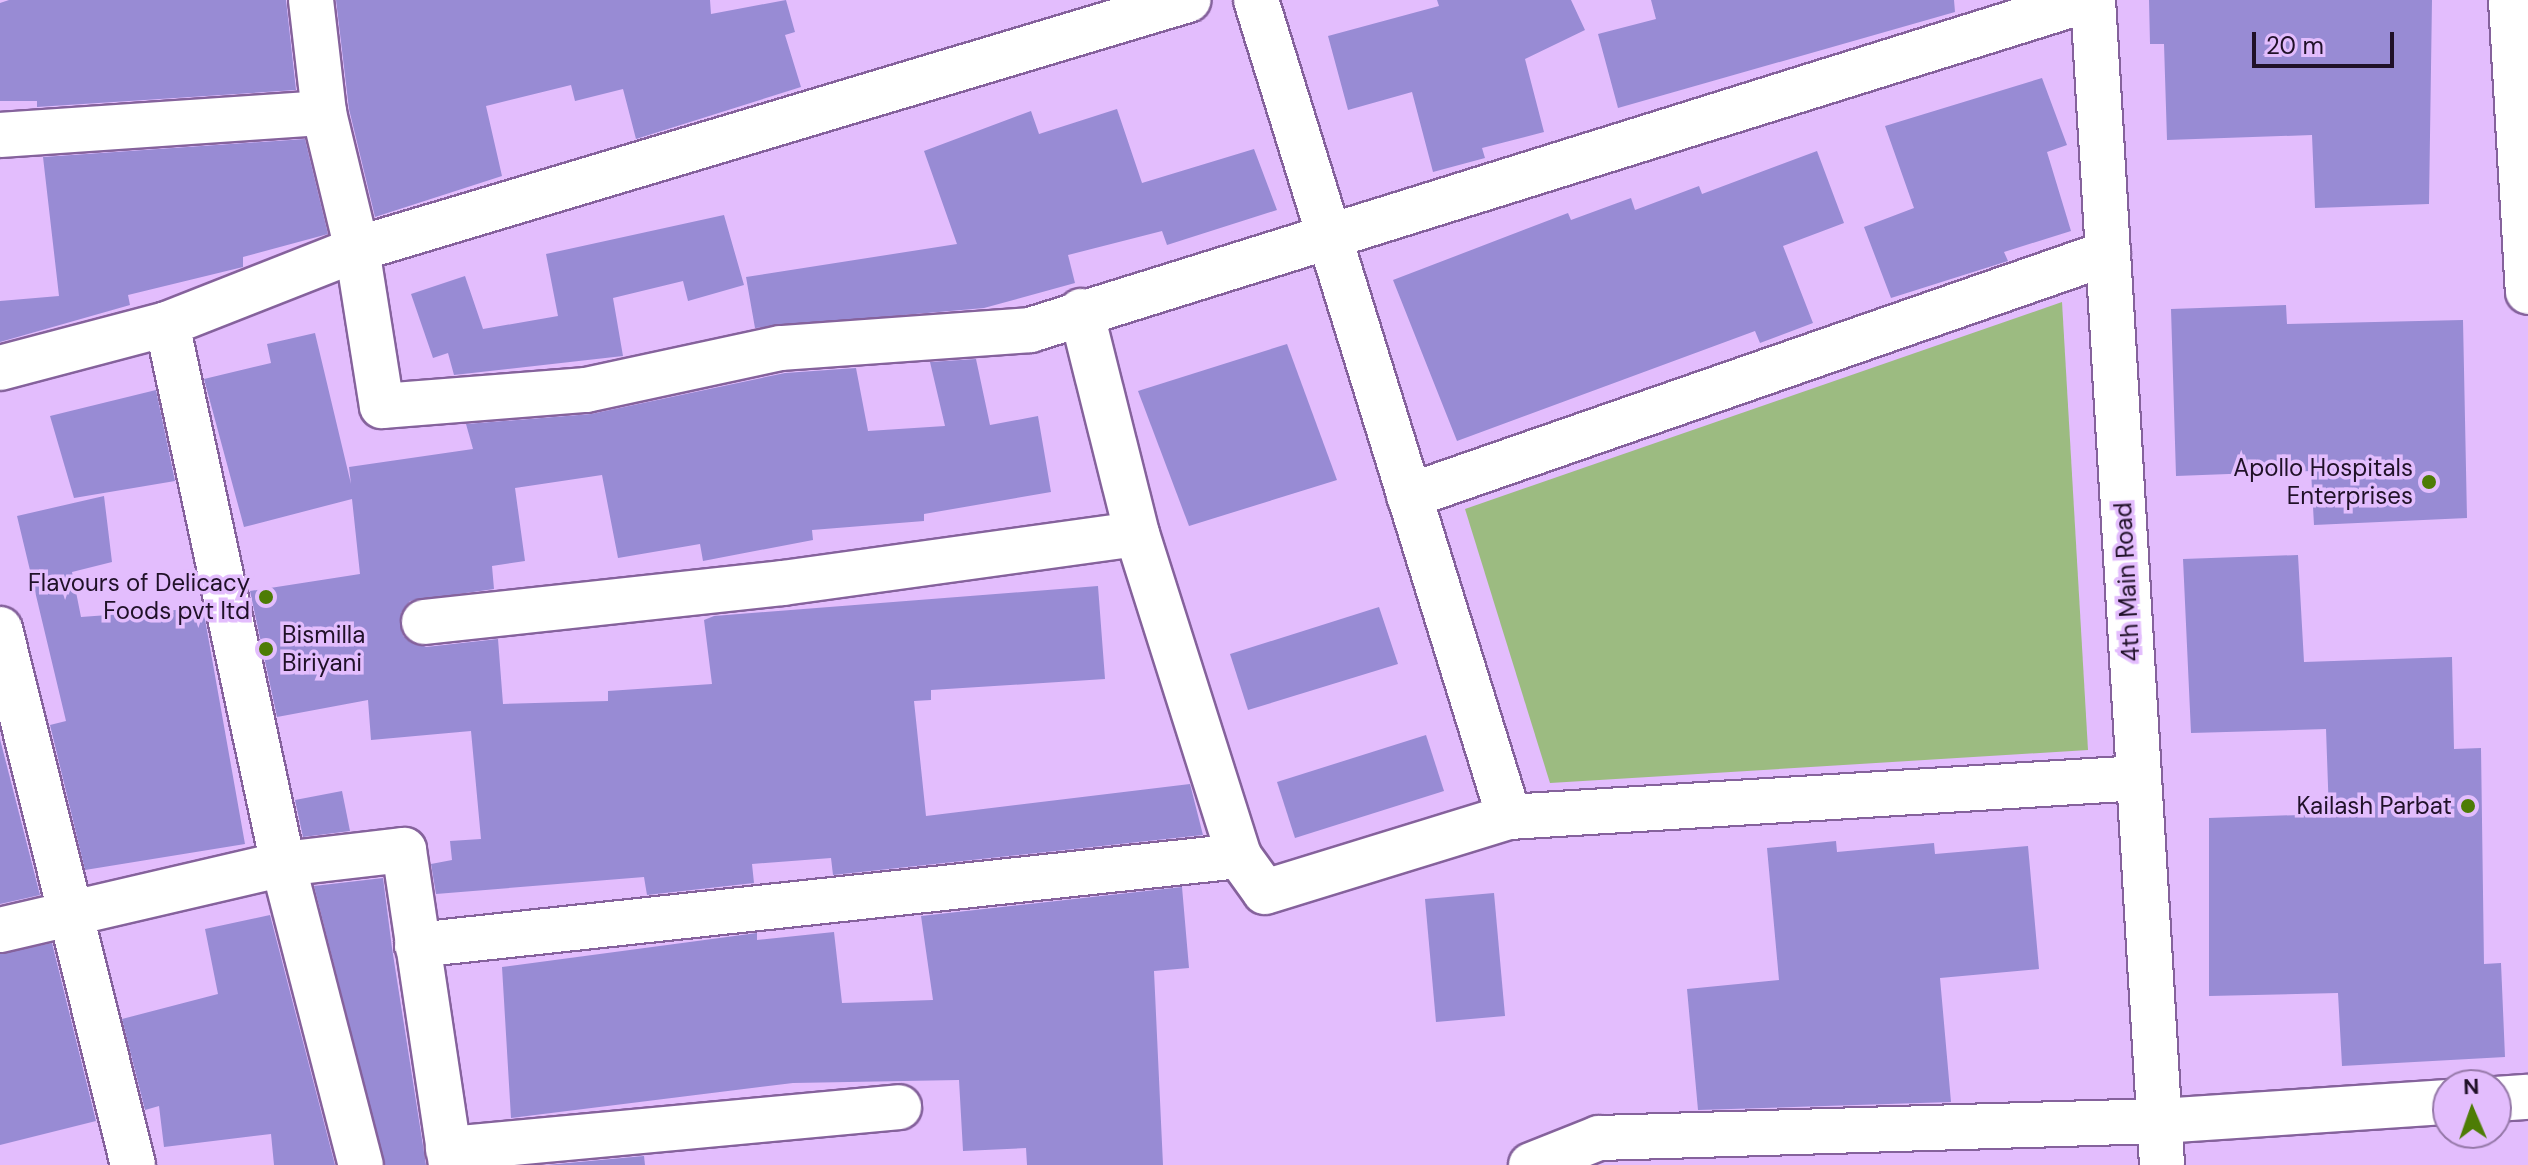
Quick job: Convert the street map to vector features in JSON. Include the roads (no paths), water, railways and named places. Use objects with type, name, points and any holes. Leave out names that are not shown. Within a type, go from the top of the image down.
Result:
[{"type":"street","points":[[311,0],[324,113],[357,249],[382,406],[586,390],[781,348],[1030,330],[1081,311],[2087,0]]},
{"type":"street","points":[[0,368],[167,324],[357,249],[1135,8],[1188,0]]},
{"type":"street","points":[[1256,0],[1509,817]]},
{"type":"street","name":"4th Main Road","points":[[2093,0],[2162,1165]]},
{"type":"street","points":[[2511,0],[2528,292]]},
{"type":"street","points":[[0,135],[324,113]]},
{"type":"street","points":[[1409,496],[2108,253]]},
{"type":"street","points":[[1081,311],[1137,534],[1239,856],[1265,892],[1509,817],[2139,778]]},
{"type":"street","points":[[167,324],[283,864],[361,1165]]},
{"type":"street","points":[[424,622],[783,583],[1137,534]]},
{"type":"street","points":[[0,629],[73,912],[133,1165]]},
{"type":"street","points":[[0,930],[283,864],[404,850],[449,1157],[899,1107]]},
{"type":"street","points":[[417,945],[1239,856]]},
{"type":"street","points":[[1531,1165],[1599,1138],[2160,1121],[2432,1103]]},
{"type":"place","name":"Apollo Hospitals Enterprises","points":[[2429,482]]},
{"type":"place","name":"Flavours of Delicacy Foods pvt ltd","points":[[266,597]]},
{"type":"place","name":"Bismilla Biriyani","points":[[266,649]]},
{"type":"place","name":"Kailash Parbat","points":[[2468,806]]}]
